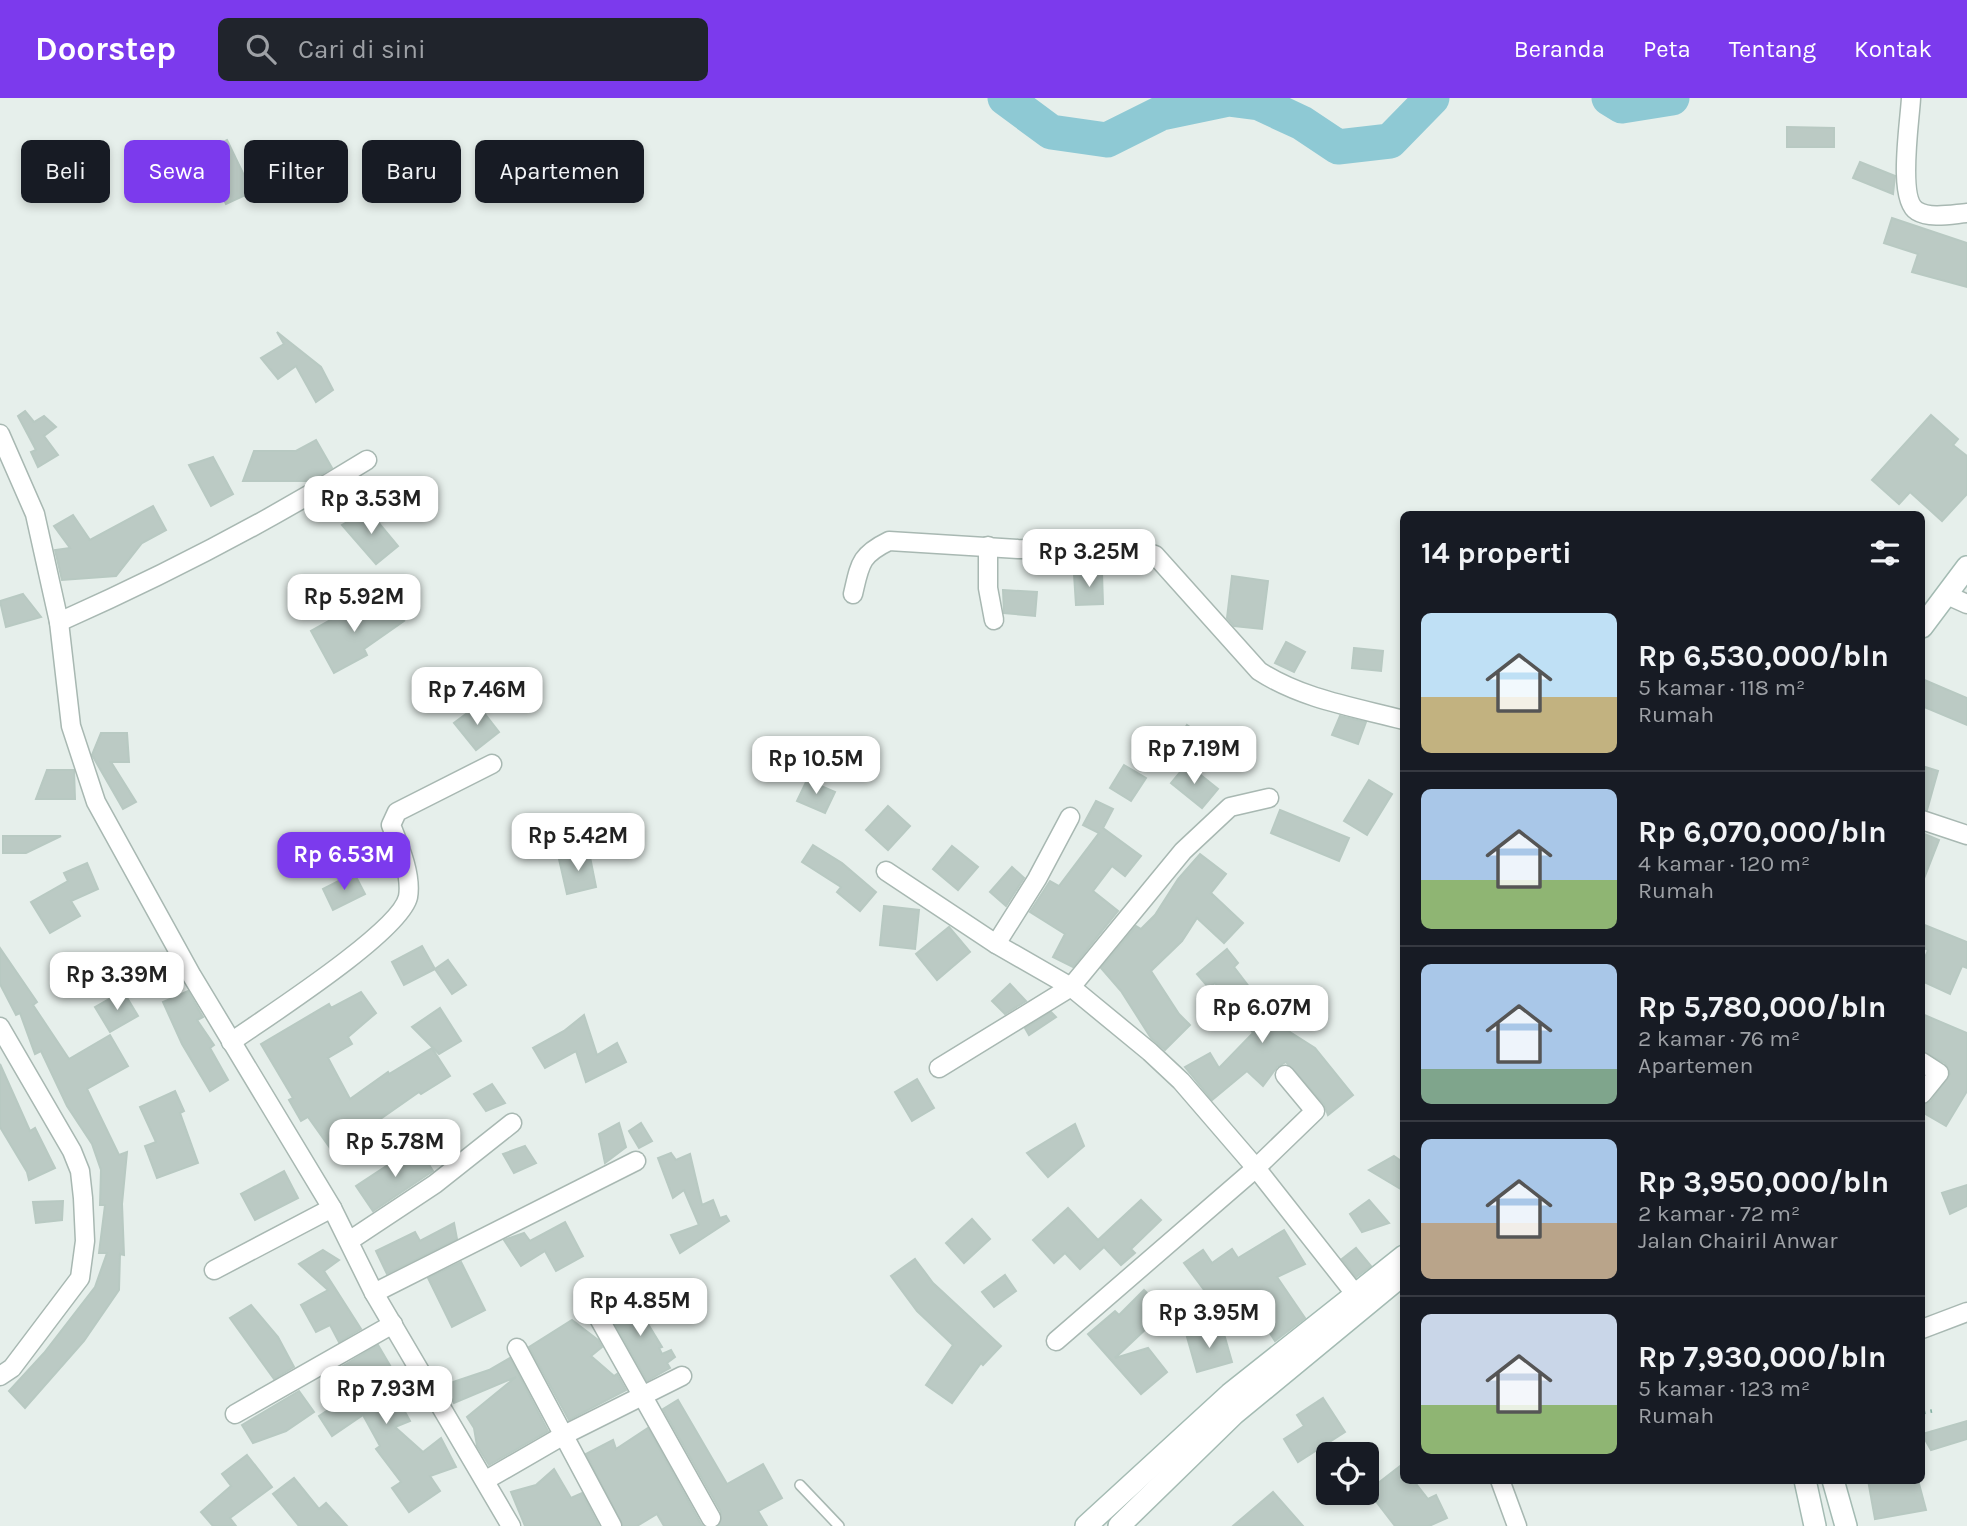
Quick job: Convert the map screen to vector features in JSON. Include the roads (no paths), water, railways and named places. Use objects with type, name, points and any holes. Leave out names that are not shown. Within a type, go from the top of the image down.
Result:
[{"type":"main road","points":[[1925,622],[1967,567]]},
{"type":"main road","points":[[1086,1526],[1230,1394],[1400,1259]]},
{"type":"main road","points":[[1119,1526],[1234,1414],[1400,1277]]},
{"type":"main road","points":[[1806,1484],[1815,1526]]},
{"type":"main road","points":[[1834,1484],[1846,1526]]},
{"type":"street","points":[[1911,98],[1906,173],[1908,200],[1917,211],[1931,215],[1967,213]]},
{"type":"street","points":[[0,434],[35,514],[59,622],[71,726],[96,802],[231,1042],[332,1208],[373,1293],[486,1479],[511,1526]]},
{"type":"street","points":[[59,622],[120,596],[289,508],[367,460]]},
{"type":"street","points":[[853,594],[860,562],[872,549],[889,541],[1117,548],[1155,555],[1259,671],[1290,689],[1400,719]]},
{"type":"street","points":[[988,546],[988,588],[994,620]]},
{"type":"street","points":[[1947,595],[1967,604]]},
{"type":"street","points":[[231,1042],[359,951],[402,910],[408,889],[391,825],[397,812],[492,764]]},
{"type":"street","points":[[939,1068],[1071,987],[1183,851],[1230,807],[1269,798]]},
{"type":"street","points":[[996,944],[1037,879],[1070,817]]},
{"type":"street","points":[[1925,821],[1967,835]]},
{"type":"street","points":[[886,871],[996,944],[1071,987],[1181,1081],[1256,1168],[1356,1295]]},
{"type":"street","points":[[0,1027],[72,1151],[80,1171],[85,1241],[80,1278],[12,1368],[0,1376]]},
{"type":"street","points":[[1925,1064],[1938,1073],[1925,1090]]},
{"type":"street","points":[[1056,1341],[1256,1168],[1315,1111],[1286,1075]]},
{"type":"street","points":[[349,1241],[435,1184],[512,1123]]},
{"type":"street","points":[[373,1293],[636,1161]]},
{"type":"street","points":[[214,1270],[332,1208]]},
{"type":"street","points":[[1925,1328],[1967,1312]]},
{"type":"street","points":[[596,1313],[710,1518]]},
{"type":"street","points":[[235,1414],[393,1324]]},
{"type":"street","points":[[517,1348],[612,1526]]},
{"type":"street","points":[[486,1479],[564,1435],[682,1376]]},
{"type":"street","points":[[1501,1484],[1517,1526]]},
{"type":"lane","points":[[800,1485],[839,1526]]},
{"type":"waterway","points":[[1005,98],[1051,132],[1107,140],[1161,113],[1228,99],[1259,103],[1302,123],[1338,147],[1390,141],[1432,98]]},
{"type":"waterway","points":[[1609,98],[1622,106],[1672,98]]}]
